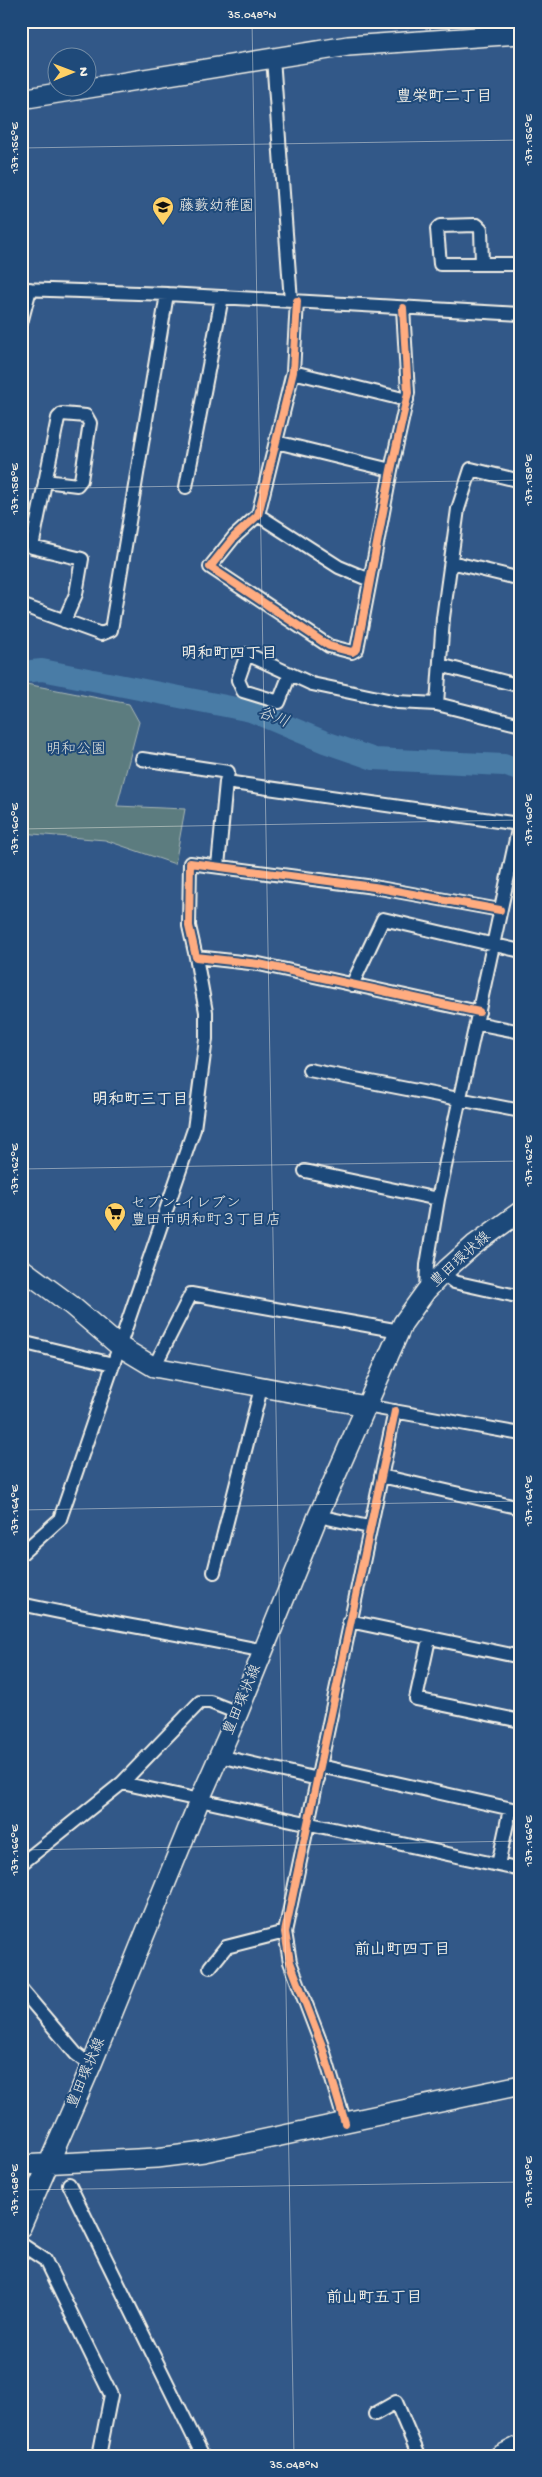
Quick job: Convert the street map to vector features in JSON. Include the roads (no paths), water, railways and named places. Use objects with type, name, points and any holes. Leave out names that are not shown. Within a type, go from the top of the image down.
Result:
[{"type":"street","points":[[21,99],[348,46],[486,29],[521,34]]},
{"type":"street","points":[[273,58],[294,301],[293,372],[258,515],[234,537],[210,567],[329,646],[352,652],[357,649],[391,470],[407,400],[402,308]]},
{"type":"street","points":[[482,264],[481,229],[477,225],[440,226],[437,229],[440,264],[482,264],[521,264]]},
{"type":"street","points":[[21,323],[26,289],[167,294],[521,314]]},
{"type":"street","points":[[21,605],[101,634],[111,630],[167,294]]},
{"type":"street","points":[[186,487],[222,297]]},
{"type":"street","points":[[293,372],[407,400]]},
{"type":"street","points":[[45,481],[77,485],[81,480],[90,423],[86,416],[62,414],[58,418],[45,481],[27,547],[82,560],[76,594],[64,621]]},
{"type":"street","points":[[276,442],[391,470]]},
{"type":"street","points":[[437,704],[443,618],[458,509],[471,469],[521,481]]},
{"type":"street","points":[[258,515],[338,567],[370,580]]},
{"type":"street","points":[[451,562],[521,579]]},
{"type":"street","points":[[440,665],[521,686]]},
{"type":"street","points":[[290,674],[312,684],[397,702],[437,704],[521,725]]},
{"type":"street","points":[[142,759],[228,772],[218,866]]},
{"type":"street","points":[[226,782],[520,820],[438,1198],[427,1265],[426,1291]]},
{"type":"street","points":[[21,1554],[60,1519],[194,1130],[206,1039],[206,1012],[189,926],[190,862],[374,887],[500,910]]},
{"type":"street","points":[[352,985],[383,919],[521,952]]},
{"type":"street","points":[[196,957],[258,964],[352,985],[477,1017],[521,1032]]},
{"type":"street","points":[[309,1070],[521,1111]]},
{"type":"street","points":[[305,1171],[438,1198]]},
{"type":"street","name":"豊田環状線","points":[[21,2228],[200,1799],[264,1651],[318,1516],[400,1331],[426,1291],[443,1274],[516,1218]]},
{"type":"street","points":[[21,1268],[71,1305],[116,1355]]},
{"type":"street","points":[[443,1274],[454,1282],[521,1297]]},
{"type":"street","points":[[154,1367],[191,1294],[400,1331]]},
{"type":"street","points":[[21,1342],[116,1355],[154,1367],[261,1388],[521,1434]]},
{"type":"street","points":[[214,1572],[261,1388]]},
{"type":"street","points":[[345,2123],[312,2019],[290,1962],[285,1932],[309,1823],[349,1621],[395,1411]]},
{"type":"street","points":[[381,1476],[521,1508]]},
{"type":"street","points":[[318,1516],[369,1527]]},
{"type":"street","points":[[21,1604],[104,1622],[175,1633],[264,1651]]},
{"type":"street","points":[[349,1621],[521,1657]]},
{"type":"street","points":[[429,1639],[416,1698],[521,1721]]},
{"type":"street","points":[[21,1864],[122,1783],[200,1702],[210,1702],[238,1713]]},
{"type":"street","points":[[219,1756],[319,1772],[515,1810],[498,1865]]},
{"type":"street","points":[[122,1783],[521,1870]]},
{"type":"street","points":[[210,1967],[226,1947],[285,1932]]},
{"type":"street","points":[[21,1989],[76,2054],[90,2066]]},
{"type":"street","points":[[21,2165],[156,2158],[204,2152],[521,2085]]},
{"type":"street","points":[[69,2184],[203,2456]]},
{"type":"street","points":[[21,2244],[45,2260],[110,2396],[99,2456]]},
{"type":"street","points":[[374,2414],[396,2402],[418,2456]]},
{"type":"street","points":[[499,2456],[521,2445]]},
{"type":"waterway","name":"谷川","points":[[21,672],[42,670],[251,711],[325,742],[374,759],[504,765],[521,771]]},
{"type":"place","name":"藤藪幼稚園","points":[[163,226]]},
{"type":"place","name":"セブン-イレブン 豊田市明和町３丁目店","points":[[115,1232]]},
{"type":"district","name":"豊栄町二丁目","points":[[444,98]]},
{"type":"district","name":"明和町四丁目","points":[[229,655]]},
{"type":"district","name":"明和町三丁目","points":[[140,1101]]},
{"type":"district","name":"前山町四丁目","points":[[402,1951]]},
{"type":"district","name":"前山町五丁目","points":[[374,2299]]},
{"type":"park label","name":"明和公園","points":[[76,750]]}]
